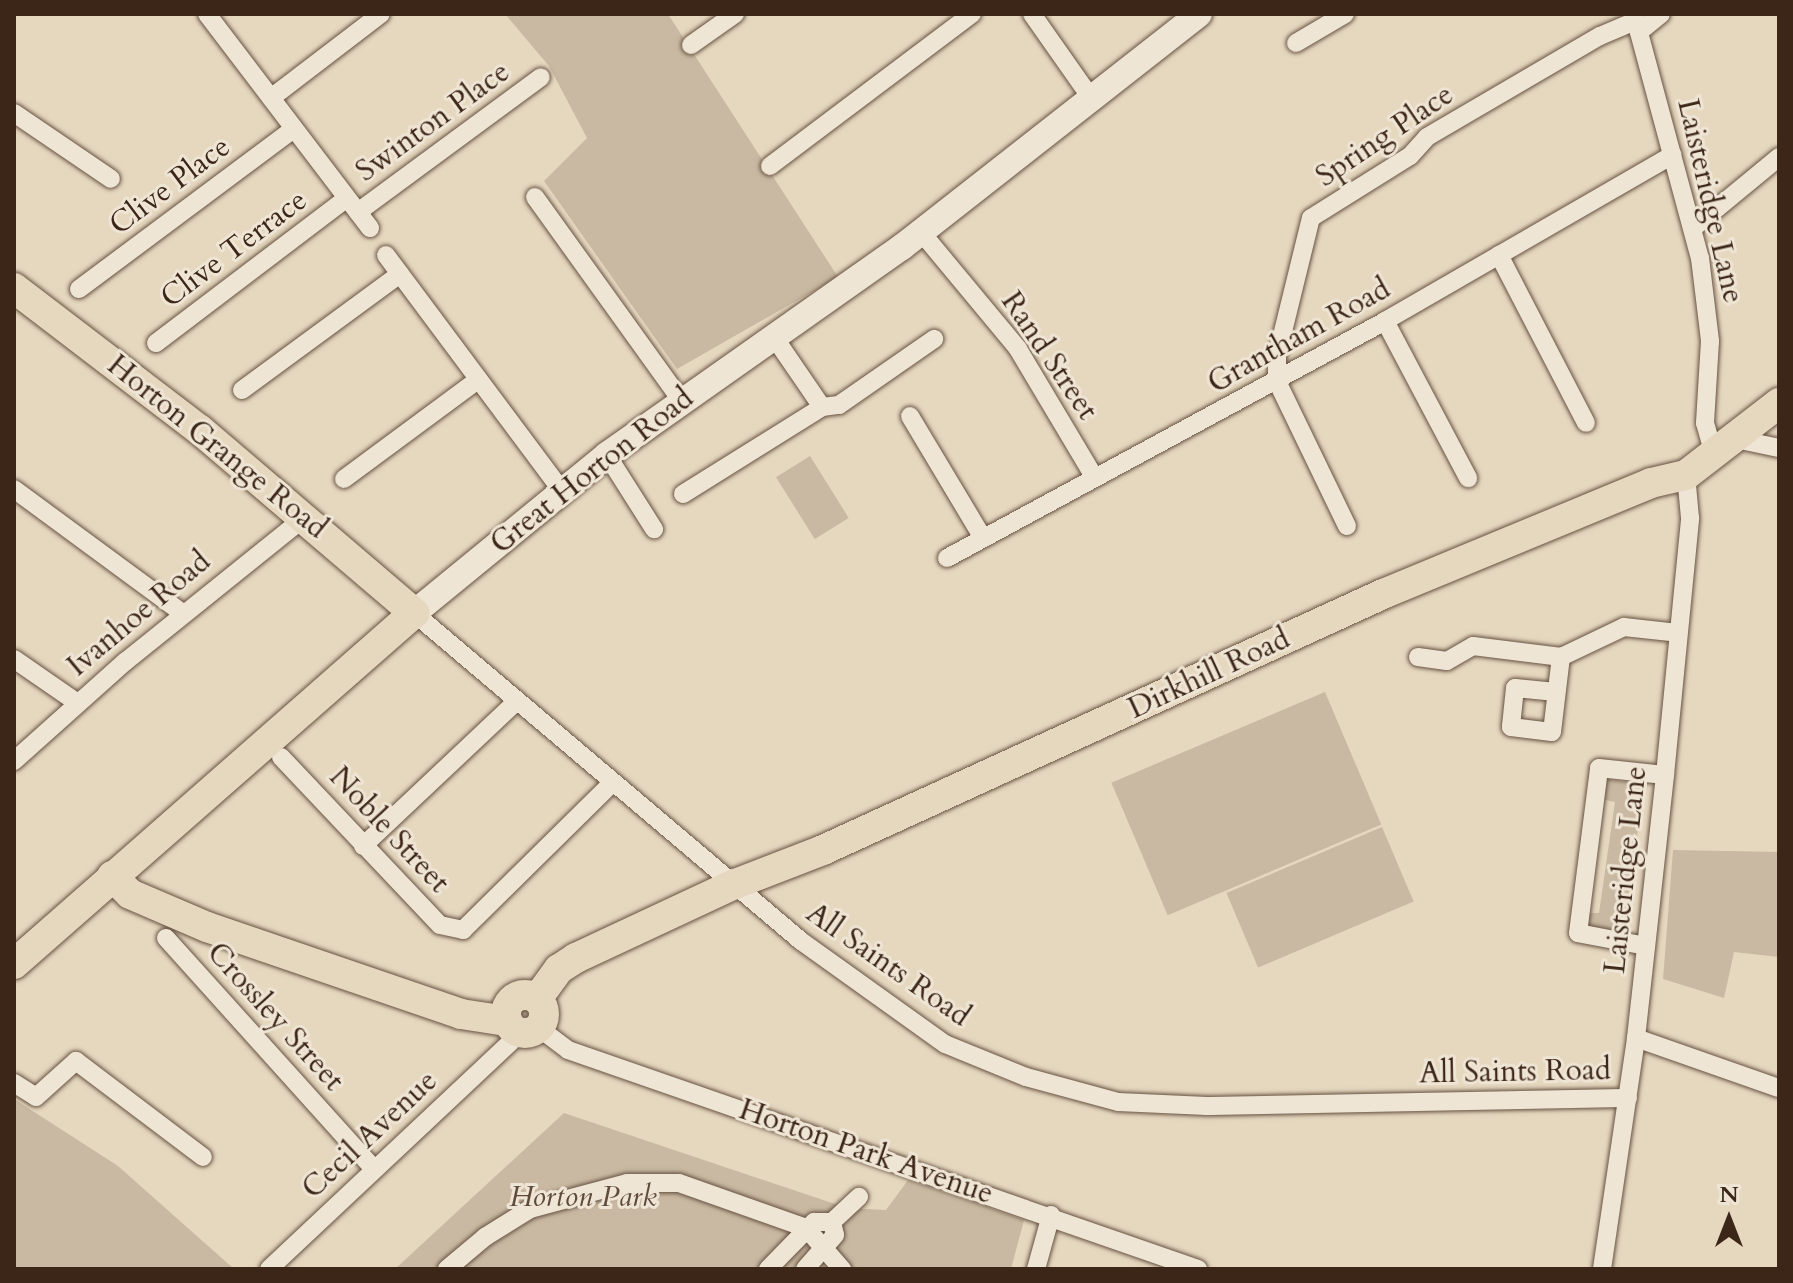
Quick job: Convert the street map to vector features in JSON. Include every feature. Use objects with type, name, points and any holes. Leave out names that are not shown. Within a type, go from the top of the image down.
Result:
[{"type":"main road","name":"Horton Grange Road","points":[[14,288],[305,517],[414,613]]},
{"type":"main road","points":[[1686,475],[1779,403]]},
{"type":"main road","name":"Dirkhill Road","points":[[520,1021],[559,969],[576,958],[735,884],[823,850],[1383,594],[1651,483],[1686,475]]},
{"type":"main road","name":"Great Horton Road","points":[[121,885],[140,852],[414,613]]},
{"type":"main road","points":[[14,964],[121,885]]},
{"type":"main road","name":"Horton Park Avenue","points":[[121,885],[207,927],[461,1014],[520,1021]]},
{"type":"street","points":[[207,14],[370,228]]},
{"type":"street","points":[[271,98],[381,14]]},
{"type":"street","points":[[691,45],[735,14]]},
{"type":"street","points":[[770,166],[972,14]]},
{"type":"street","points":[[1032,14],[1091,98]]},
{"type":"street","name":"Great Horton Road","points":[[414,613],[607,455],[921,232],[1199,14]]},
{"type":"street","points":[[1296,43],[1320,20],[1345,14]]},
{"type":"street","name":"Spring Place","points":[[1277,381],[1277,356],[1311,218],[1410,156],[1427,137],[1600,36],[1661,14]]},
{"type":"street","name":"Laisteridge Lane","points":[[1637,22],[1693,228],[1707,302],[1705,423],[1724,445]]},
{"type":"street","name":"Swinton Place","points":[[352,205],[541,77]]},
{"type":"street","points":[[14,113],[111,179]]},
{"type":"street","name":"Clive Place","points":[[79,289],[294,129]]},
{"type":"street","name":"Grantham Road","points":[[947,558],[1277,381],[1673,155]]},
{"type":"street","points":[[1693,228],[1779,157]]},
{"type":"street","points":[[535,197],[681,400]]},
{"type":"street","name":"Clive Terrace","points":[[156,343],[352,205]]},
{"type":"street","name":"Rand Street","points":[[921,232],[1018,349],[1095,478]]},
{"type":"street","points":[[386,255],[562,491]]},
{"type":"street","points":[[1499,255],[1586,423]]},
{"type":"street","points":[[242,390],[400,274]]},
{"type":"street","points":[[1385,321],[1468,478]]},
{"type":"street","points":[[774,337],[822,407]]},
{"type":"street","points":[[683,494],[822,407],[839,405],[934,339]]},
{"type":"street","points":[[344,479],[478,380]]},
{"type":"street","points":[[1277,381],[1347,526]]},
{"type":"street","points":[[910,416],[983,538]]},
{"type":"street","points":[[1724,445],[1779,448]]},
{"type":"street","points":[[607,455],[654,529]]},
{"type":"street","name":"Laisteridge Lane","points":[[1602,1269],[1636,1038],[1665,775],[1690,518],[1686,475]]},
{"type":"street","points":[[14,489],[182,613]]},
{"type":"street","name":"Ivanhoe Road","points":[[14,761],[76,702],[182,613],[305,517]]},
{"type":"street","name":"All Saints Road","points":[[414,613],[801,941],[945,1044],[1026,1077],[1118,1102],[1207,1106],[1628,1098]]},
{"type":"street","points":[[1418,657],[1447,661],[1473,646],[1561,657],[1624,627],[1678,633]]},
{"type":"street","points":[[1556,692],[1515,688],[1511,727],[1552,732],[1561,720],[1556,692],[1561,657]]},
{"type":"street","points":[[14,659],[76,702]]},
{"type":"street","points":[[363,846],[516,702]]},
{"type":"street","name":"Noble Street","points":[[281,757],[440,925],[463,930],[612,783]]},
{"type":"street","points":[[1646,946],[1578,933],[1599,768],[1665,775]]},
{"type":"street","name":"Crossley Street","points":[[166,938],[374,1169]]},
{"type":"street","name":"Cecil Avenue","points":[[269,1269],[374,1169],[520,1021]]},
{"type":"street","name":"Horton Park Avenue","points":[[520,1021],[568,1050],[1051,1215],[1198,1269]]},
{"type":"street","points":[[1636,1038],[1779,1088]]},
{"type":"street","points":[[14,1083],[36,1097],[76,1061],[203,1157]]},
{"type":"street","points":[[447,1269],[485,1237],[530,1209],[627,1183],[679,1183],[806,1228],[842,1269]]},
{"type":"street","points":[[832,1222],[859,1197]]},
{"type":"street","points":[[1036,1269],[1051,1215]]},
{"type":"street","points":[[768,1269],[806,1228],[824,1218],[832,1222]]},
{"type":"street","points":[[805,1269],[835,1235],[832,1222]]},
{"type":"green space","points":[[505,14],[668,14],[838,277],[677,369],[544,181],[587,138],[549,66]]},
{"type":"green space","points":[[810,456],[849,518],[815,539],[776,477]]},
{"type":"green space","points":[[1325,692],[1381,825],[1168,915],[1111,783]]},
{"type":"green space","points":[[1603,779],[1643,784],[1626,937],[1583,931],[1585,913],[1599,913],[1615,802],[1601,799]]},
{"type":"green space","points":[[1382,827],[1414,902],[1258,968],[1226,893]]},
{"type":"green space","points":[[1673,850],[1779,852],[1779,957],[1734,952],[1724,998],[1663,979]]},
{"type":"green space","points":[[14,1099],[118,1166],[234,1269],[14,1269]]},
{"type":"green space","name":"Horton Park","points":[[564,1113],[847,1208],[886,1210],[908,1180],[1024,1220],[1011,1269],[395,1269]]}]
